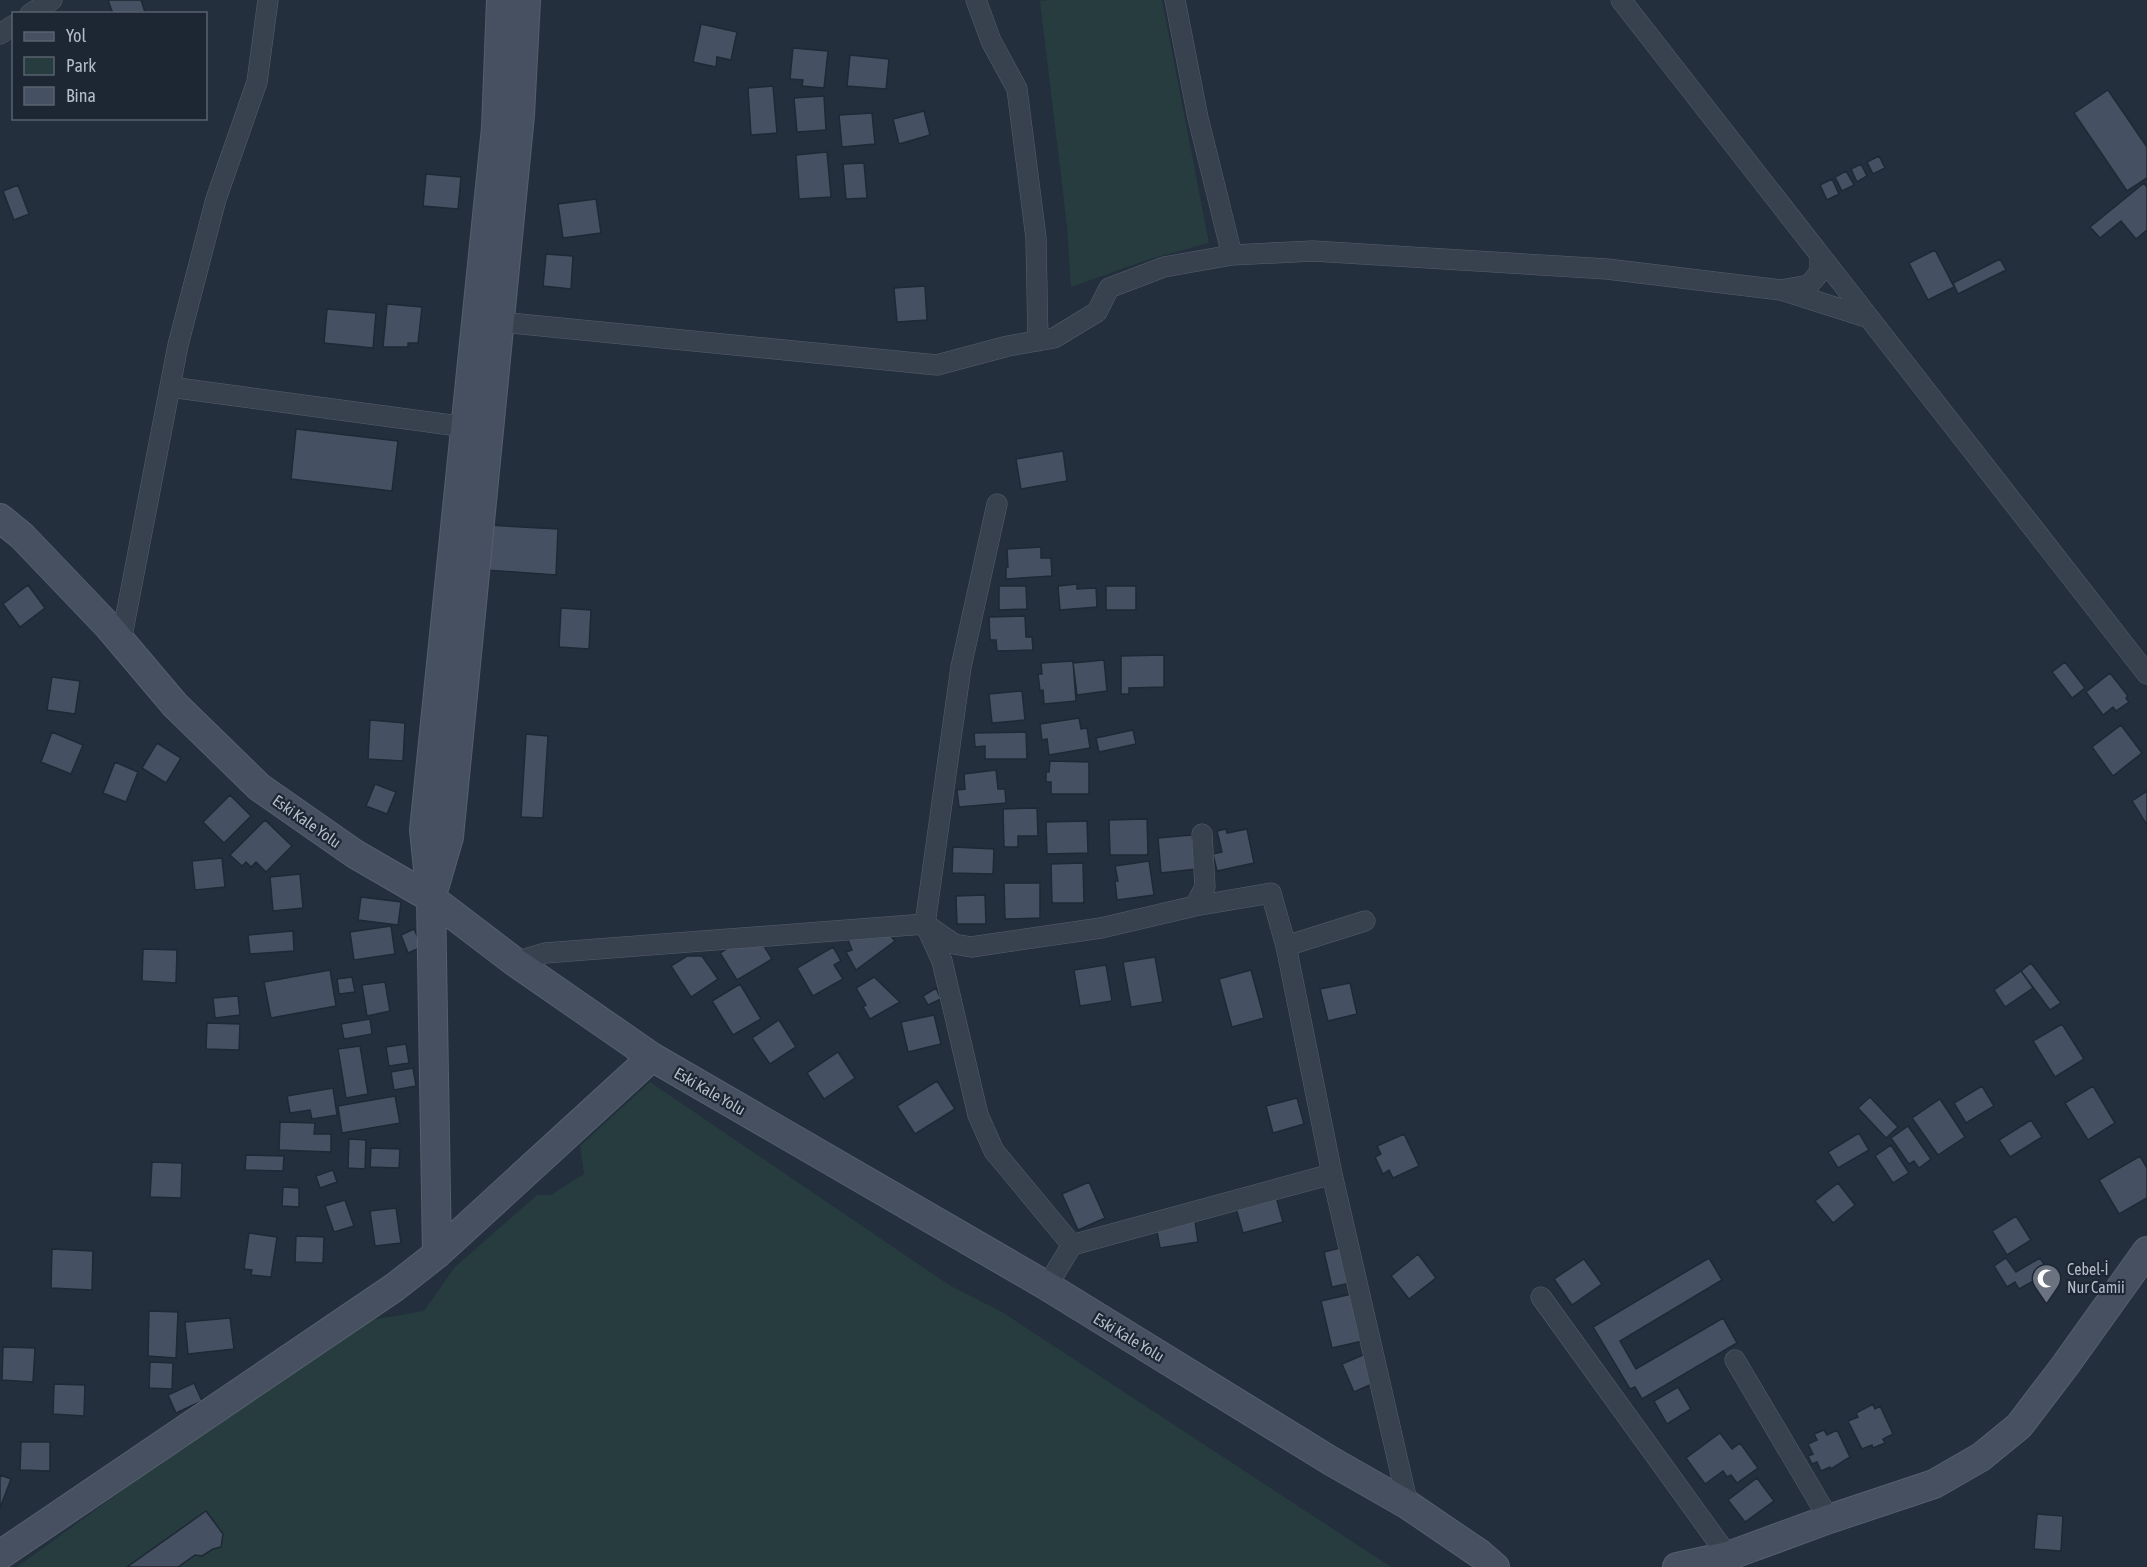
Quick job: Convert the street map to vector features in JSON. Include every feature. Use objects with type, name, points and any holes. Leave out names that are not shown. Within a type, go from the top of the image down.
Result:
[{"type":"street","points":[[121,640],[178,345],[216,199],[257,82],[267,0]]},
{"type":"street","points":[[437,1254],[431,898],[424,830],[496,128],[501,0]]},
{"type":"street","points":[[431,898],[449,837],[520,115],[526,0]]},
{"type":"street","points":[[976,0],[991,41],[1017,89],[1036,238],[1038,341]]},
{"type":"street","points":[[1175,0],[1198,118],[1232,255]]},
{"type":"street","points":[[1621,0],[2147,674]]},
{"type":"street","points":[[500,322],[937,365],[1008,346],[1054,338],[1097,312],[1109,288],[1164,267],[1232,255],[1313,251],[1607,269],[1781,290],[1869,318]]},
{"type":"street","points":[[1781,290],[1809,285],[1820,272],[1820,256]]},
{"type":"street","points":[[170,387],[466,427]]},
{"type":"street","points":[[997,504],[961,667],[925,924],[942,961],[978,1115],[994,1151],[1072,1245]]},
{"type":"street","name":"Eski Kale Yolu","points":[[0,518],[22,536],[121,640],[175,705],[260,787],[355,854],[431,898],[515,962],[652,1057],[1047,1287],[1331,1461],[1408,1504],[1495,1567]]},
{"type":"street","points":[[1195,906],[1205,886],[1202,834]]},
{"type":"street","points":[[515,962],[545,953],[925,924],[954,944],[971,947],[1101,928],[1195,906],[1271,893],[1286,946],[1332,1174],[1408,1504]]},
{"type":"street","points":[[1286,946],[1365,921]]},
{"type":"street","points":[[0,1555],[385,1294],[437,1254],[652,1057]]},
{"type":"street","points":[[1047,1287],[1072,1245],[1332,1174]]},
{"type":"street","points":[[1677,1567],[1728,1556],[1828,1519],[1934,1484],[1981,1457],[2019,1426],[2147,1251]]},
{"type":"street","points":[[1541,1297],[1728,1556]]},
{"type":"street","points":[[1735,1360],[1828,1519]]},
{"type":"green space","points":[[1162,0],[1209,243],[1150,259],[1071,287],[1067,226],[1040,1]]},
{"type":"green space","points":[[650,1082],[949,1285],[1002,1312],[1391,1567],[17,1567],[131,1484],[366,1321],[424,1311],[455,1267],[537,1195],[551,1195],[584,1174],[580,1146]]},
{"type":"building","points":[[108,0],[141,0],[145,12],[112,12]]},
{"type":"building","points":[[701,24],[737,32],[731,60],[717,57],[716,67],[693,62]]},
{"type":"building","points":[[793,48],[828,51],[824,88],[802,86],[803,80],[790,79]]},
{"type":"building","points":[[850,55],[889,59],[886,89],[847,86]]},
{"type":"building","points":[[773,86],[777,133],[751,135],[748,88]]},
{"type":"building","points":[[2108,90],[2147,147],[2147,178],[2127,191],[2074,113]]},
{"type":"building","points":[[824,96],[826,130],[797,132],[794,98]]},
{"type":"building","points":[[924,111],[930,135],[899,144],[893,119]]},
{"type":"building","points":[[872,113],[875,144],[842,147],[839,115]]},
{"type":"building","points":[[827,152],[831,197],[799,199],[796,155]]},
{"type":"building","points":[[1879,156],[1885,168],[1873,174],[1867,162]]},
{"type":"building","points":[[864,163],[867,198],[846,199],[843,164]]},
{"type":"building","points":[[1861,164],[1867,176],[1857,182],[1851,169]]},
{"type":"building","points":[[1846,171],[1854,185],[1842,191],[1835,177]]},
{"type":"building","points":[[426,174],[461,177],[458,209],[423,206]]},
{"type":"building","points":[[1832,179],[1839,194],[1827,200],[1820,185]]},
{"type":"building","points":[[2144,183],[2147,187],[2147,230],[2136,239],[2121,221],[2100,238],[2090,227]]},
{"type":"building","points":[[18,185],[29,214],[14,220],[3,191]]},
{"type":"building","points":[[596,199],[601,233],[563,238],[558,204]]},
{"type":"building","points":[[1935,250],[1954,287],[1928,300],[1909,263]]},
{"type":"building","points":[[546,254],[573,256],[571,289],[543,286]]},
{"type":"building","points":[[2000,259],[2006,270],[1958,294],[1953,283]]},
{"type":"building","points":[[925,286],[927,320],[897,322],[894,288]]},
{"type":"building","points":[[387,304],[422,307],[418,343],[408,343],[408,347],[383,347]]},
{"type":"building","points":[[327,309],[376,313],[373,348],[324,343]]},
{"type":"building","points":[[296,429],[398,441],[392,491],[291,479]]},
{"type":"building","points":[[1063,451],[1067,481],[1021,489],[1016,459]]},
{"type":"building","points":[[488,525],[558,529],[556,575],[486,570]]},
{"type":"building","points":[[1041,547],[1041,558],[1051,558],[1052,576],[1006,579],[1007,549]]},
{"type":"building","points":[[1077,584],[1077,589],[1096,588],[1097,607],[1060,610],[1058,586]]},
{"type":"building","points":[[28,585],[45,608],[20,627],[3,604]]},
{"type":"building","points":[[999,586],[1026,586],[1027,609],[999,610]]},
{"type":"building","points":[[1106,586],[1136,586],[1136,610],[1106,610]]},
{"type":"building","points":[[561,608],[591,610],[589,649],[559,647]]},
{"type":"building","points":[[1025,616],[1026,637],[1032,637],[1033,650],[997,651],[996,640],[990,640],[989,617]]},
{"type":"building","points":[[1164,655],[1164,687],[1129,688],[1129,694],[1121,694],[1121,656]]},
{"type":"building","points":[[1104,660],[1107,691],[1077,695],[1073,663]]},
{"type":"building","points":[[1073,661],[1076,701],[1044,704],[1038,674],[1042,674],[1041,663]]},
{"type":"building","points":[[2065,662],[2085,688],[2072,698],[2052,672]]},
{"type":"building","points":[[2110,673],[2128,696],[2126,698],[2129,702],[2116,711],[2113,707],[2103,715],[2086,692]]},
{"type":"building","points":[[52,677],[80,681],[75,714],[47,710]]},
{"type":"building","points":[[1022,691],[1025,720],[992,723],[989,694]]},
{"type":"building","points":[[1079,718],[1081,729],[1087,728],[1090,748],[1049,755],[1047,739],[1042,740],[1040,724]]},
{"type":"building","points":[[370,720],[405,723],[403,761],[368,759]]},
{"type":"building","points":[[2121,725],[2142,753],[2113,776],[2092,747]]},
{"type":"building","points":[[1133,730],[1136,744],[1099,752],[1096,738]]},
{"type":"building","points":[[52,732],[83,745],[71,774],[41,762]]},
{"type":"building","points":[[1026,732],[1027,759],[985,759],[985,746],[975,747],[974,733]]},
{"type":"building","points":[[526,734],[548,736],[543,818],[521,817]]},
{"type":"building","points":[[157,743],[181,758],[166,783],[142,768]]},
{"type":"building","points":[[1050,761],[1089,762],[1089,794],[1051,794],[1051,782],[1046,782],[1046,772],[1049,772]]},
{"type":"building","points":[[115,762],[138,772],[126,802],[103,793]]},
{"type":"building","points":[[996,770],[998,789],[1005,789],[1006,803],[959,807],[957,790],[965,789],[964,774]]},
{"type":"building","points":[[375,784],[396,792],[387,814],[366,806]]},
{"type":"building","points":[[2147,791],[2147,825],[2132,801]]},
{"type":"building","points":[[230,795],[251,816],[224,843],[203,822]]},
{"type":"building","points":[[1037,808],[1038,836],[1018,836],[1018,847],[1004,847],[1003,809]]},
{"type":"building","points":[[1147,819],[1148,855],[1110,855],[1109,820]]},
{"type":"building","points":[[265,820],[292,846],[266,872],[256,862],[251,867],[246,862],[242,866],[230,855]]},
{"type":"building","points":[[1087,821],[1088,853],[1047,854],[1046,822]]},
{"type":"building","points":[[1226,829],[1227,833],[1247,829],[1254,863],[1217,871],[1213,854],[1222,852],[1217,831]]},
{"type":"building","points":[[1192,835],[1196,869],[1161,873],[1158,838]]},
{"type":"building","points":[[953,847],[994,849],[993,874],[952,873]]},
{"type":"building","points":[[222,858],[225,887],[195,890],[192,861]]},
{"type":"building","points":[[1149,861],[1154,895],[1117,900],[1115,881],[1118,881],[1115,866]]},
{"type":"building","points":[[1083,863],[1084,903],[1052,903],[1051,864]]},
{"type":"building","points":[[300,874],[303,908],[273,911],[270,877]]},
{"type":"building","points":[[1004,883],[1040,883],[1040,918],[1005,919]]},
{"type":"building","points":[[985,895],[986,924],[957,924],[956,896]]},
{"type":"building","points":[[361,897],[401,902],[398,925],[358,920]]},
{"type":"building","points":[[391,926],[395,954],[354,960],[350,932]]},
{"type":"building","points":[[414,929],[422,947],[408,953],[401,935]]},
{"type":"building","points":[[293,931],[294,951],[250,954],[248,935]]},
{"type":"building","points":[[890,935],[895,941],[856,970],[846,952],[852,950],[847,937]]},
{"type":"building","points":[[759,938],[772,959],[737,980],[720,953],[741,940]]},
{"type":"building","points":[[833,947],[841,961],[834,965],[843,979],[813,996],[797,968]]},
{"type":"building","points":[[143,949],[177,950],[176,983],[142,981]]},
{"type":"building","points":[[687,956],[702,956],[718,979],[691,997],[671,966]]},
{"type":"building","points":[[1155,957],[1163,1002],[1131,1007],[1123,962]]},
{"type":"building","points":[[2031,963],[2061,1003],[2050,1010],[2021,971]]},
{"type":"building","points":[[1106,965],[1112,1001],[1080,1006],[1074,970]]},
{"type":"building","points":[[330,970],[336,1006],[271,1018],[264,982]]},
{"type":"building","points":[[1251,970],[1264,1018],[1232,1027],[1219,979]]},
{"type":"building","points":[[2021,971],[2033,988],[2005,1007],[1994,990]]},
{"type":"building","points":[[352,977],[355,992],[339,994],[337,979]]},
{"type":"building","points":[[874,977],[900,1002],[870,1019],[863,1007],[866,1005],[856,988]]},
{"type":"building","points":[[385,982],[390,1011],[367,1016],[362,985]]},
{"type":"building","points":[[1350,983],[1357,1014],[1328,1021],[1320,989]]},
{"type":"building","points":[[740,984],[761,1019],[733,1035],[712,1001]]},
{"type":"building","points":[[936,988],[941,999],[928,1005],[923,996]]},
{"type":"building","points":[[238,996],[240,1015],[215,1018],[213,998]]},
{"type":"building","points":[[934,1015],[941,1044],[908,1052],[901,1022]]},
{"type":"building","points":[[370,1019],[372,1034],[344,1039],[341,1024]]},
{"type":"building","points":[[779,1020],[796,1047],[770,1064],[752,1038]]},
{"type":"building","points":[[207,1023],[240,1024],[239,1050],[206,1049]]},
{"type":"building","points":[[2062,1024],[2084,1059],[2055,1077],[2033,1041]]},
{"type":"building","points":[[406,1044],[409,1063],[389,1066],[386,1047]]},
{"type":"building","points":[[360,1046],[368,1094],[346,1098],[338,1049]]},
{"type":"building","points":[[838,1052],[855,1078],[824,1099],[807,1073]]},
{"type":"building","points":[[413,1068],[416,1086],[394,1090],[391,1072]]},
{"type":"building","points":[[937,1081],[955,1109],[915,1134],[897,1106]]},
{"type":"building","points":[[1982,1086],[1994,1106],[1966,1123],[1954,1103]]},
{"type":"building","points":[[2093,1086],[2115,1123],[2088,1140],[2065,1103]]},
{"type":"building","points":[[333,1088],[337,1115],[312,1119],[310,1110],[290,1113],[287,1096]]},
{"type":"building","points":[[395,1096],[400,1123],[342,1133],[338,1106]]},
{"type":"building","points":[[1870,1097],[1898,1127],[1886,1138],[1858,1108]]},
{"type":"building","points":[[1297,1098],[1304,1124],[1273,1133],[1266,1106]]},
{"type":"building","points":[[1940,1099],[1965,1137],[1938,1155],[1912,1118]]},
{"type":"building","points":[[2031,1120],[2042,1137],[2010,1157],[1999,1140]]},
{"type":"building","points":[[280,1122],[315,1123],[314,1134],[331,1134],[331,1152],[279,1150]]},
{"type":"building","points":[[1908,1126],[1931,1159],[1919,1168],[1914,1161],[1909,1164],[1891,1138]]},
{"type":"building","points":[[1859,1133],[1869,1150],[1838,1168],[1828,1152]]},
{"type":"building","points":[[1404,1134],[1419,1166],[1393,1178],[1389,1170],[1383,1174],[1375,1157],[1381,1154],[1377,1146]]},
{"type":"building","points":[[349,1139],[366,1140],[365,1169],[348,1168]]},
{"type":"building","points":[[1891,1145],[1909,1173],[1893,1183],[1875,1156]]},
{"type":"building","points":[[371,1148],[400,1149],[399,1168],[370,1167]]},
{"type":"building","points":[[246,1155],[284,1156],[283,1171],[245,1170]]},
{"type":"building","points":[[2140,1156],[2147,1168],[2147,1198],[2119,1214],[2099,1180]]},
{"type":"building","points":[[152,1162],[182,1163],[181,1198],[150,1197]]},
{"type":"building","points":[[333,1170],[337,1182],[320,1188],[316,1176]]},
{"type":"building","points":[[1089,1182],[1105,1218],[1078,1230],[1062,1194]]},
{"type":"building","points":[[1272,1182],[1283,1222],[1243,1233],[1232,1194]]},
{"type":"building","points":[[1838,1183],[1855,1205],[1833,1223],[1815,1201]]},
{"type":"building","points":[[283,1187],[299,1188],[299,1207],[282,1206]]},
{"type":"building","points":[[345,1200],[354,1226],[334,1232],[325,1206]]},
{"type":"building","points":[[396,1208],[401,1243],[375,1246],[370,1211]]},
{"type":"building","points":[[1193,1208],[1198,1242],[1160,1248],[1154,1215]]},
{"type":"building","points":[[2016,1216],[2031,1240],[2007,1255],[1992,1231]]},
{"type":"building","points":[[249,1233],[277,1237],[271,1277],[251,1275],[252,1270],[244,1269]]},
{"type":"building","points":[[296,1236],[324,1237],[323,1263],[295,1262]]},
{"type":"building","points":[[1356,1244],[1364,1280],[1332,1287],[1324,1252]]},
{"type":"building","points":[[52,1249],[93,1251],[92,1290],[51,1288]]},
{"type":"building","points":[[1418,1254],[1436,1278],[1409,1299],[1391,1276]]},
{"type":"building","points":[[1709,1258],[1722,1280],[1620,1341],[1636,1369],[1723,1318],[1737,1343],[1642,1399],[1635,1387],[1630,1389],[1593,1327]]},
{"type":"building","points":[[2006,1258],[2016,1272],[2040,1258],[2049,1272],[2019,1289],[2015,1282],[2007,1287],[1994,1266]]},
{"type":"building","points":[[1584,1259],[1602,1284],[1572,1305],[1554,1279]]},
{"type":"building","points":[[1356,1293],[1367,1340],[1332,1348],[1321,1301]]},
{"type":"building","points":[[149,1311],[178,1312],[176,1358],[148,1356]]},
{"type":"building","points":[[230,1318],[234,1349],[188,1354],[185,1322]]},
{"type":"building","points":[[3,1347],[35,1348],[33,1382],[2,1380]]},
{"type":"building","points":[[1370,1352],[1381,1380],[1354,1392],[1342,1364]]},
{"type":"building","points":[[150,1362],[173,1363],[172,1389],[149,1388]]},
{"type":"building","points":[[194,1383],[202,1401],[176,1413],[168,1395]]},
{"type":"building","points":[[54,1384],[85,1385],[84,1416],[53,1414]]},
{"type":"building","points":[[1678,1387],[1691,1409],[1667,1424],[1654,1401]]},
{"type":"building","points":[[1873,1404],[1875,1409],[1880,1406],[1893,1434],[1883,1439],[1885,1443],[1873,1448],[1872,1445],[1862,1449],[1848,1421],[1858,1417],[1856,1413]]},
{"type":"building","points":[[1824,1430],[1827,1435],[1837,1430],[1850,1457],[1831,1469],[1830,1467],[1821,1471],[1817,1462],[1812,1464],[1808,1456],[1813,1454],[1808,1444],[1817,1440],[1814,1434]]},
{"type":"building","points":[[1720,1433],[1732,1449],[1740,1443],[1758,1468],[1737,1483],[1731,1475],[1727,1477],[1723,1471],[1705,1484],[1686,1458]]},
{"type":"building","points":[[21,1442],[50,1442],[50,1471],[20,1470]]},
{"type":"building","points":[[0,1475],[11,1479],[0,1508]]},
{"type":"building","points":[[1757,1478],[1774,1501],[1745,1522],[1728,1500]]},
{"type":"building","points":[[206,1511],[223,1534],[221,1547],[202,1556],[195,1555],[178,1567],[127,1567]]},
{"type":"building","points":[[2037,1514],[2063,1516],[2061,1551],[2034,1549]]},
{"type":"place","name":"Cebel-İ Nur Camii","points":[[2046,1304]]}]
